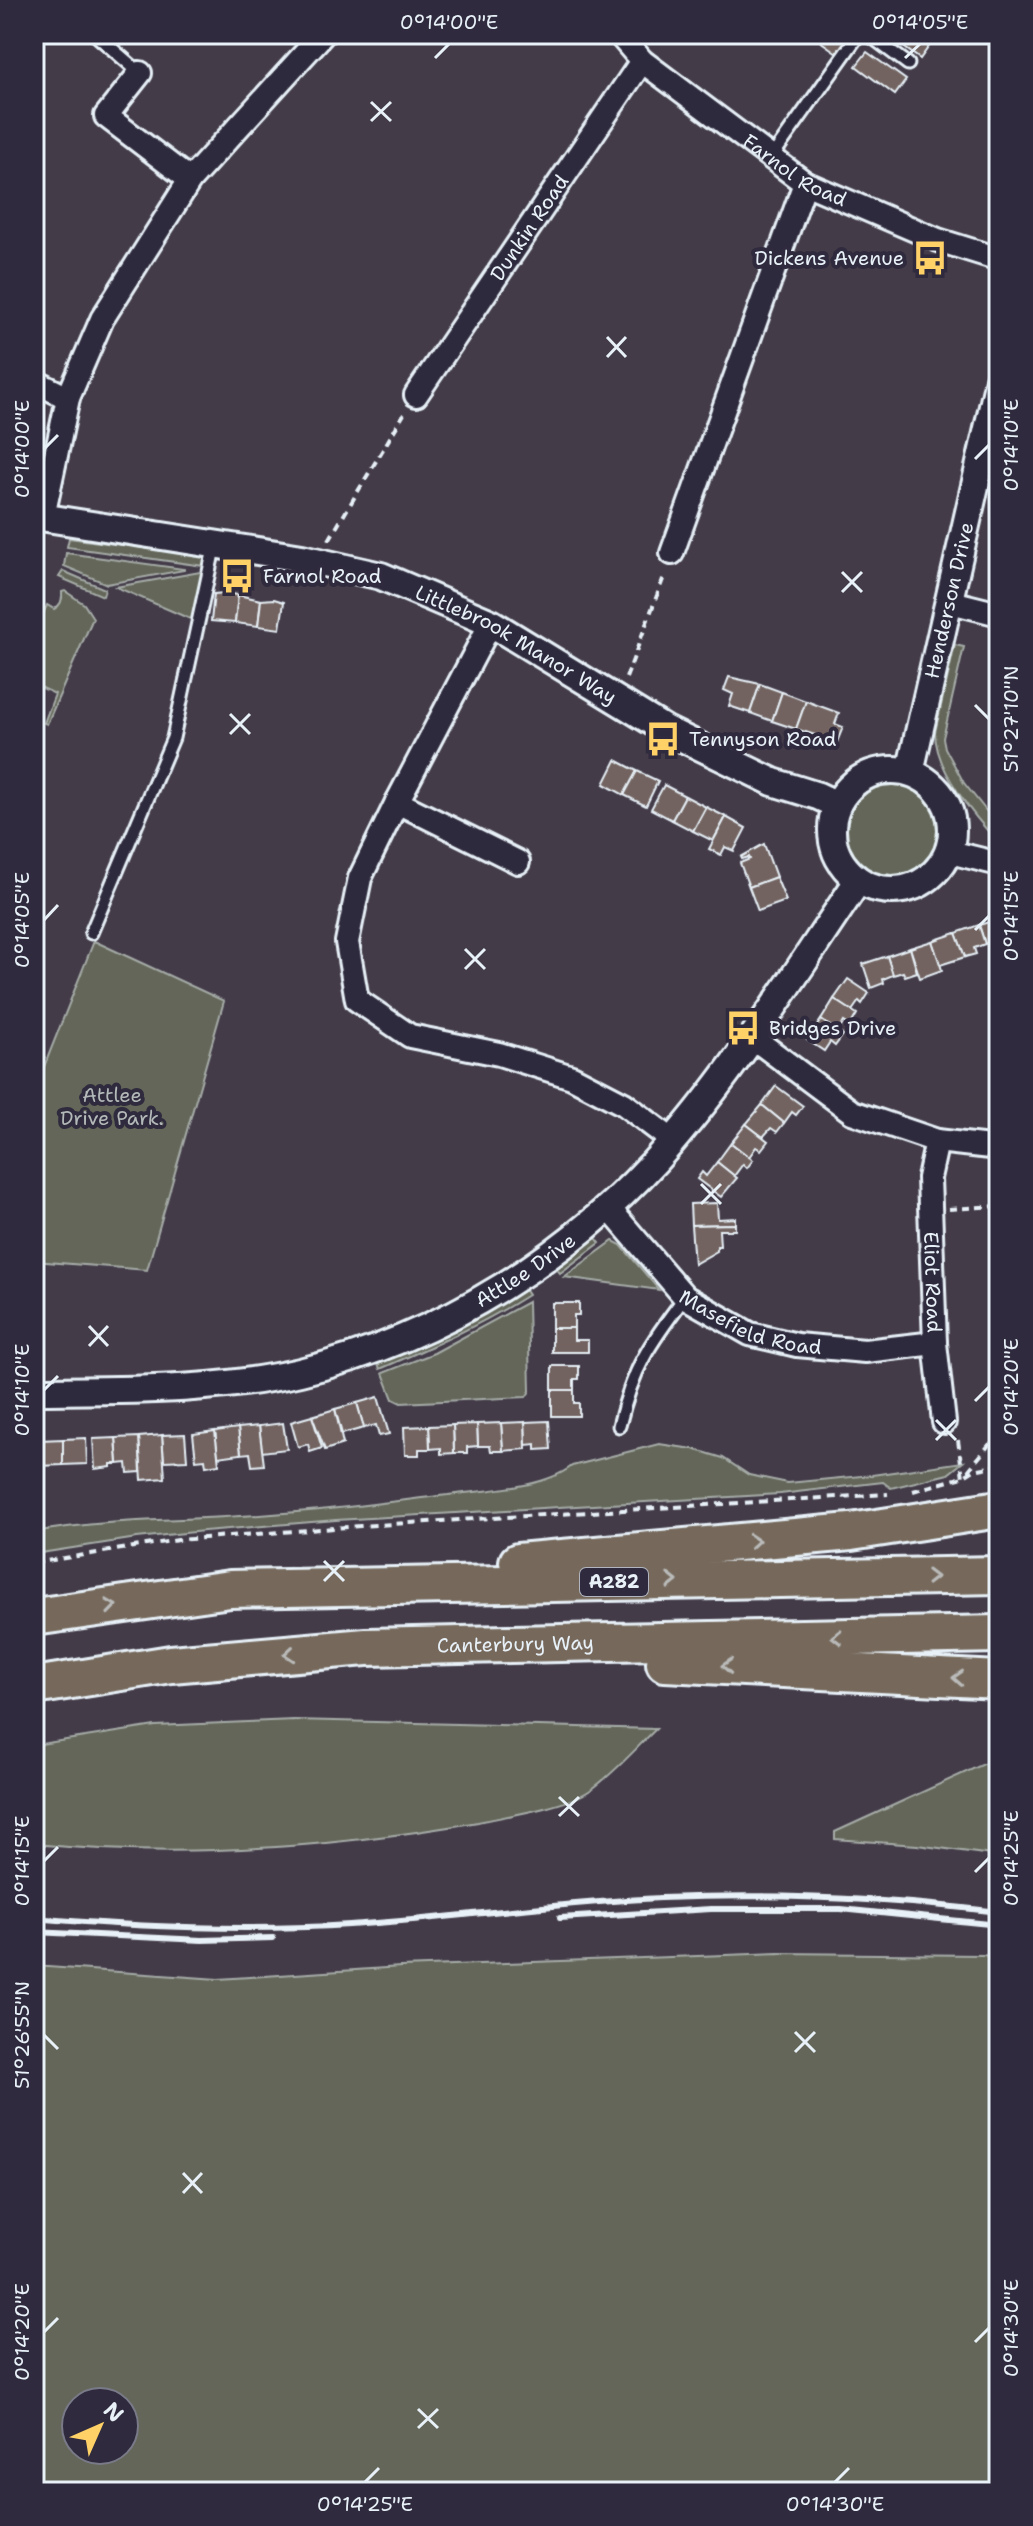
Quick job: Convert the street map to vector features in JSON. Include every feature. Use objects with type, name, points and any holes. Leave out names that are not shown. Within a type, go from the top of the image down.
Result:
[{"type":"highway","name":"A282","points":[[34,1617],[230,1589],[851,1532],[999,1509]]},
{"type":"highway","name":"A282","points":[[230,1589],[999,1575]]},
{"type":"highway","name":"Canterbury Way","points":[[34,1686],[171,1664],[366,1647],[999,1634]]},
{"type":"highway","points":[[366,1647],[999,1680]]},
{"type":"street","points":[[39,517],[68,398],[102,319],[190,180],[323,34]]},
{"type":"street","name":"Farnol Road","points":[[619,34],[642,61],[805,183],[938,240],[999,259]]},
{"type":"street","name":"Dunkin Road","points":[[416,395],[642,61]]},
{"type":"street","points":[[140,73],[106,116],[190,180]]},
{"type":"street","points":[[672,553],[805,183]]},
{"type":"street","name":"Henderson Drive","points":[[910,772],[999,380]]},
{"type":"street","points":[[34,381],[68,398]]},
{"type":"street","name":"Littlebrook Manor Way","points":[[39,517],[316,561],[381,576],[491,623],[666,730],[773,782],[837,805]]},
{"type":"street","points":[[947,601],[999,614]]},
{"type":"street","points":[[491,623],[360,878],[347,942],[357,1000],[410,1036],[499,1054],[572,1077],[624,1104],[673,1141]]},
{"type":"street","points":[[875,772],[910,772],[928,781],[942,795],[952,822],[950,852],[938,871],[921,884],[900,891],[878,890],[858,881],[843,866],[834,846],[832,825],[837,805],[846,790],[875,772]]},
{"type":"street","points":[[397,802],[518,862]]},
{"type":"street","points":[[950,852],[999,864]]},
{"type":"street","name":"Attlee Drive","points":[[34,1391],[239,1382],[298,1372],[416,1334],[478,1301],[553,1251],[608,1207],[673,1141],[752,1037],[858,881]]},
{"type":"street","points":[[752,1037],[852,1112],[937,1141],[999,1148]]},
{"type":"street","name":"Eliot Road","points":[[937,1141],[929,1178],[935,1343],[944,1422]]},
{"type":"street","name":"Masefield Road","points":[[608,1207],[685,1297],[750,1334],[797,1345],[865,1351],[935,1343]]},
{"type":"lane","points":[[95,34],[140,73]]},
{"type":"lane","points":[[771,158],[859,34]]},
{"type":"lane","points":[[868,34],[908,64]]},
{"type":"lane","points":[[91,933],[173,738],[216,544]]},
{"type":"lane","points":[[619,1426],[636,1368],[685,1297]]},
{"type":"path","points":[[316,561],[416,395]]},
{"type":"path","points":[[618,699],[672,553]]},
{"type":"path","points":[[930,1210],[999,1206]]},
{"type":"path","points":[[944,1422],[956,1428],[963,1477]]},
{"type":"path","points":[[963,1477],[989,1445],[999,1438]]},
{"type":"path","points":[[904,1493],[999,1465]]},
{"type":"path","points":[[34,1563],[178,1540],[898,1494]]},
{"type":"green space","points":[[69,538],[205,556],[204,566],[67,547]]},
{"type":"green space","points":[[66,553],[184,570],[107,584],[64,566]]},
{"type":"green space","points":[[63,571],[105,589],[103,596],[59,577]]},
{"type":"green space","points":[[200,572],[203,574],[195,621],[116,587]]},
{"type":"green space","points":[[65,591],[84,604],[93,618],[47,724],[44,723],[55,694],[34,684],[34,634],[47,605],[56,608]]},
{"type":"green space","points":[[955,645],[964,647],[943,738],[945,748],[964,783],[999,827],[999,843],[958,792],[941,761],[937,746],[935,732]]},
{"type":"green space","points":[[891,778],[911,782],[934,801],[943,830],[939,850],[920,873],[891,882],[871,878],[848,859],[839,830],[843,810],[862,787]]},
{"type":"green space","name":"Attlee Drive Park.","points":[[94,941],[224,1001],[147,1270],[34,1261],[34,1092]]},
{"type":"green space","points":[[593,1234],[600,1243],[560,1273],[553,1264]]},
{"type":"green space","points":[[613,1241],[621,1245],[659,1290],[564,1277]]},
{"type":"green space","points":[[522,1286],[528,1295],[510,1306],[456,1335],[380,1369],[376,1360]]},
{"type":"green space","points":[[528,1302],[530,1391],[526,1397],[401,1403],[393,1399],[383,1373],[434,1353]]},
{"type":"green space","points":[[659,1444],[723,1458],[749,1475],[788,1483],[963,1462],[948,1474],[891,1488],[883,1482],[780,1494],[336,1520],[137,1538],[34,1554],[34,1532],[96,1524],[305,1511],[496,1490],[545,1480],[572,1466]]},
{"type":"green space","points":[[294,1720],[656,1729],[606,1778],[579,1797],[478,1822],[368,1839],[257,1848],[146,1851],[34,1844],[34,1745],[155,1726]]},
{"type":"green space","points":[[999,1757],[999,1856],[917,1845],[835,1839],[835,1832]]},
{"type":"green space","points":[[778,1953],[983,1955],[999,1958],[999,2492],[34,2492],[34,1966],[218,1979],[401,1967]]},
{"type":"building","points":[[810,34],[841,34],[848,39],[837,53]]},
{"type":"building","points":[[886,34],[916,34],[930,45],[920,59]]},
{"type":"building","points":[[867,52],[906,80],[895,95],[856,66]]},
{"type":"building","points":[[214,594],[238,595],[235,623],[211,621]]},
{"type":"building","points":[[238,595],[261,600],[258,626],[235,623]]},
{"type":"building","points":[[261,600],[284,602],[280,629],[258,626]]},
{"type":"building","points":[[729,677],[760,684],[750,713],[729,706],[733,694],[724,690]]},
{"type":"building","points":[[760,684],[782,692],[772,721],[750,713]]},
{"type":"building","points":[[782,692],[806,701],[796,729],[772,721]]},
{"type":"building","points":[[806,701],[839,713],[835,724],[843,727],[837,742],[796,729]]},
{"type":"building","points":[[616,760],[637,771],[624,795],[604,784]]},
{"type":"building","points":[[637,771],[658,781],[646,806],[624,795]]},
{"type":"building","points":[[664,785],[685,796],[672,820],[651,809]]},
{"type":"building","points":[[685,796],[706,807],[693,831],[672,820]]},
{"type":"building","points":[[706,807],[726,817],[713,841],[693,831]]},
{"type":"building","points":[[726,817],[746,828],[734,851],[725,847],[721,855],[709,849]]},
{"type":"building","points":[[764,844],[776,877],[749,887],[740,863],[750,859],[741,857]]},
{"type":"building","points":[[776,877],[786,901],[758,911],[749,887]]},
{"type":"building","points":[[999,919],[999,940],[985,944],[979,925]]},
{"type":"building","points":[[979,925],[985,944],[974,948],[976,954],[965,957],[956,933]]},
{"type":"building","points":[[956,933],[965,957],[940,965],[932,941]]},
{"type":"building","points":[[932,941],[942,970],[920,978],[910,948]]},
{"type":"building","points":[[910,948],[917,972],[905,976],[903,972],[893,975],[887,956]]},
{"type":"building","points":[[887,956],[893,975],[871,988],[863,964]]},
{"type":"building","points":[[848,979],[869,993],[862,1004],[859,1001],[852,1011],[834,999]]},
{"type":"building","points":[[834,999],[857,1014],[850,1026],[844,1022],[838,1032],[821,1020]]},
{"type":"building","points":[[821,1020],[843,1035],[835,1046],[830,1042],[824,1051],[807,1040]]},
{"type":"building","points":[[776,1086],[803,1106],[796,1115],[792,1112],[784,1123],[762,1105]]},
{"type":"building","points":[[762,1105],[784,1123],[777,1132],[771,1128],[763,1137],[746,1124]]},
{"type":"building","points":[[746,1124],[768,1141],[761,1150],[756,1147],[749,1157],[731,1143]]},
{"type":"building","points":[[731,1143],[753,1160],[747,1168],[743,1164],[734,1176],[717,1162]]},
{"type":"building","points":[[717,1162],[737,1178],[721,1197],[697,1179],[702,1172],[706,1176]]},
{"type":"building","points":[[717,1203],[718,1219],[735,1218],[735,1224],[691,1225],[690,1204]]},
{"type":"building","points":[[735,1224],[735,1230],[719,1230],[720,1246],[717,1246],[717,1251],[694,1264],[691,1225]]},
{"type":"building","points":[[552,1303],[579,1303],[579,1315],[574,1315],[574,1328],[552,1328]]},
{"type":"building","points":[[552,1328],[574,1328],[574,1340],[588,1340],[588,1352],[552,1352]]},
{"type":"building","points":[[552,1366],[579,1366],[579,1379],[574,1379],[574,1390],[552,1390]]},
{"type":"building","points":[[552,1390],[574,1390],[574,1403],[579,1403],[579,1416],[552,1416]]},
{"type":"building","points":[[378,1397],[389,1434],[379,1436],[376,1425],[364,1428],[357,1403]]},
{"type":"building","points":[[357,1403],[364,1428],[342,1434],[335,1409]]},
{"type":"building","points":[[335,1409],[343,1444],[325,1450],[312,1416]]},
{"type":"building","points":[[312,1416],[322,1448],[310,1452],[308,1444],[298,1447],[291,1422]]},
{"type":"building","points":[[549,1421],[551,1449],[536,1450],[536,1444],[526,1445],[525,1422]]},
{"type":"building","points":[[525,1422],[526,1449],[503,1451],[501,1423]]},
{"type":"building","points":[[283,1423],[287,1449],[262,1452],[259,1426]]},
{"type":"building","points":[[501,1423],[503,1451],[478,1446],[477,1424]]},
{"type":"building","points":[[477,1424],[478,1446],[467,1447],[467,1453],[454,1453],[453,1425]]},
{"type":"building","points":[[453,1425],[454,1453],[441,1454],[441,1448],[430,1449],[429,1426]]},
{"type":"building","points":[[259,1426],[264,1465],[252,1466],[250,1453],[241,1454],[238,1428]]},
{"type":"building","points":[[429,1426],[430,1449],[419,1449],[419,1455],[405,1455],[404,1427]]},
{"type":"building","points":[[238,1428],[241,1454],[218,1457],[215,1431]]},
{"type":"building","points":[[215,1431],[219,1464],[206,1466],[205,1459],[196,1460],[193,1434]]},
{"type":"building","points":[[185,1434],[187,1460],[164,1461],[162,1435]]},
{"type":"building","points":[[162,1435],[165,1478],[142,1480],[139,1437]]},
{"type":"building","points":[[139,1437],[141,1472],[128,1473],[127,1463],[118,1464],[116,1438]]},
{"type":"building","points":[[86,1438],[87,1464],[63,1465],[63,1439]]},
{"type":"building","points":[[116,1438],[118,1464],[95,1469],[93,1439]]},
{"type":"building","points":[[63,1439],[63,1465],[39,1466],[39,1440]]},
{"type":"building","points":[[34,1440],[39,1440],[39,1466],[34,1466]]},
{"type":"railway","points":[[34,1918],[170,1927],[306,1927],[572,1904],[746,1896],[872,1900],[999,1912]]},
{"type":"railway","points":[[560,1918],[711,1909],[841,1909],[999,1925]]},
{"type":"railway","points":[[34,1932],[202,1940],[273,1938]]},
{"type":"place","name":"Dickens Avenue","points":[[930,258]]},
{"type":"place","name":"Farnol Road","points":[[237,576]]},
{"type":"place","name":"Tennyson Road","points":[[663,739]]},
{"type":"place","name":"Bridges Drive","points":[[743,1028]]}]
